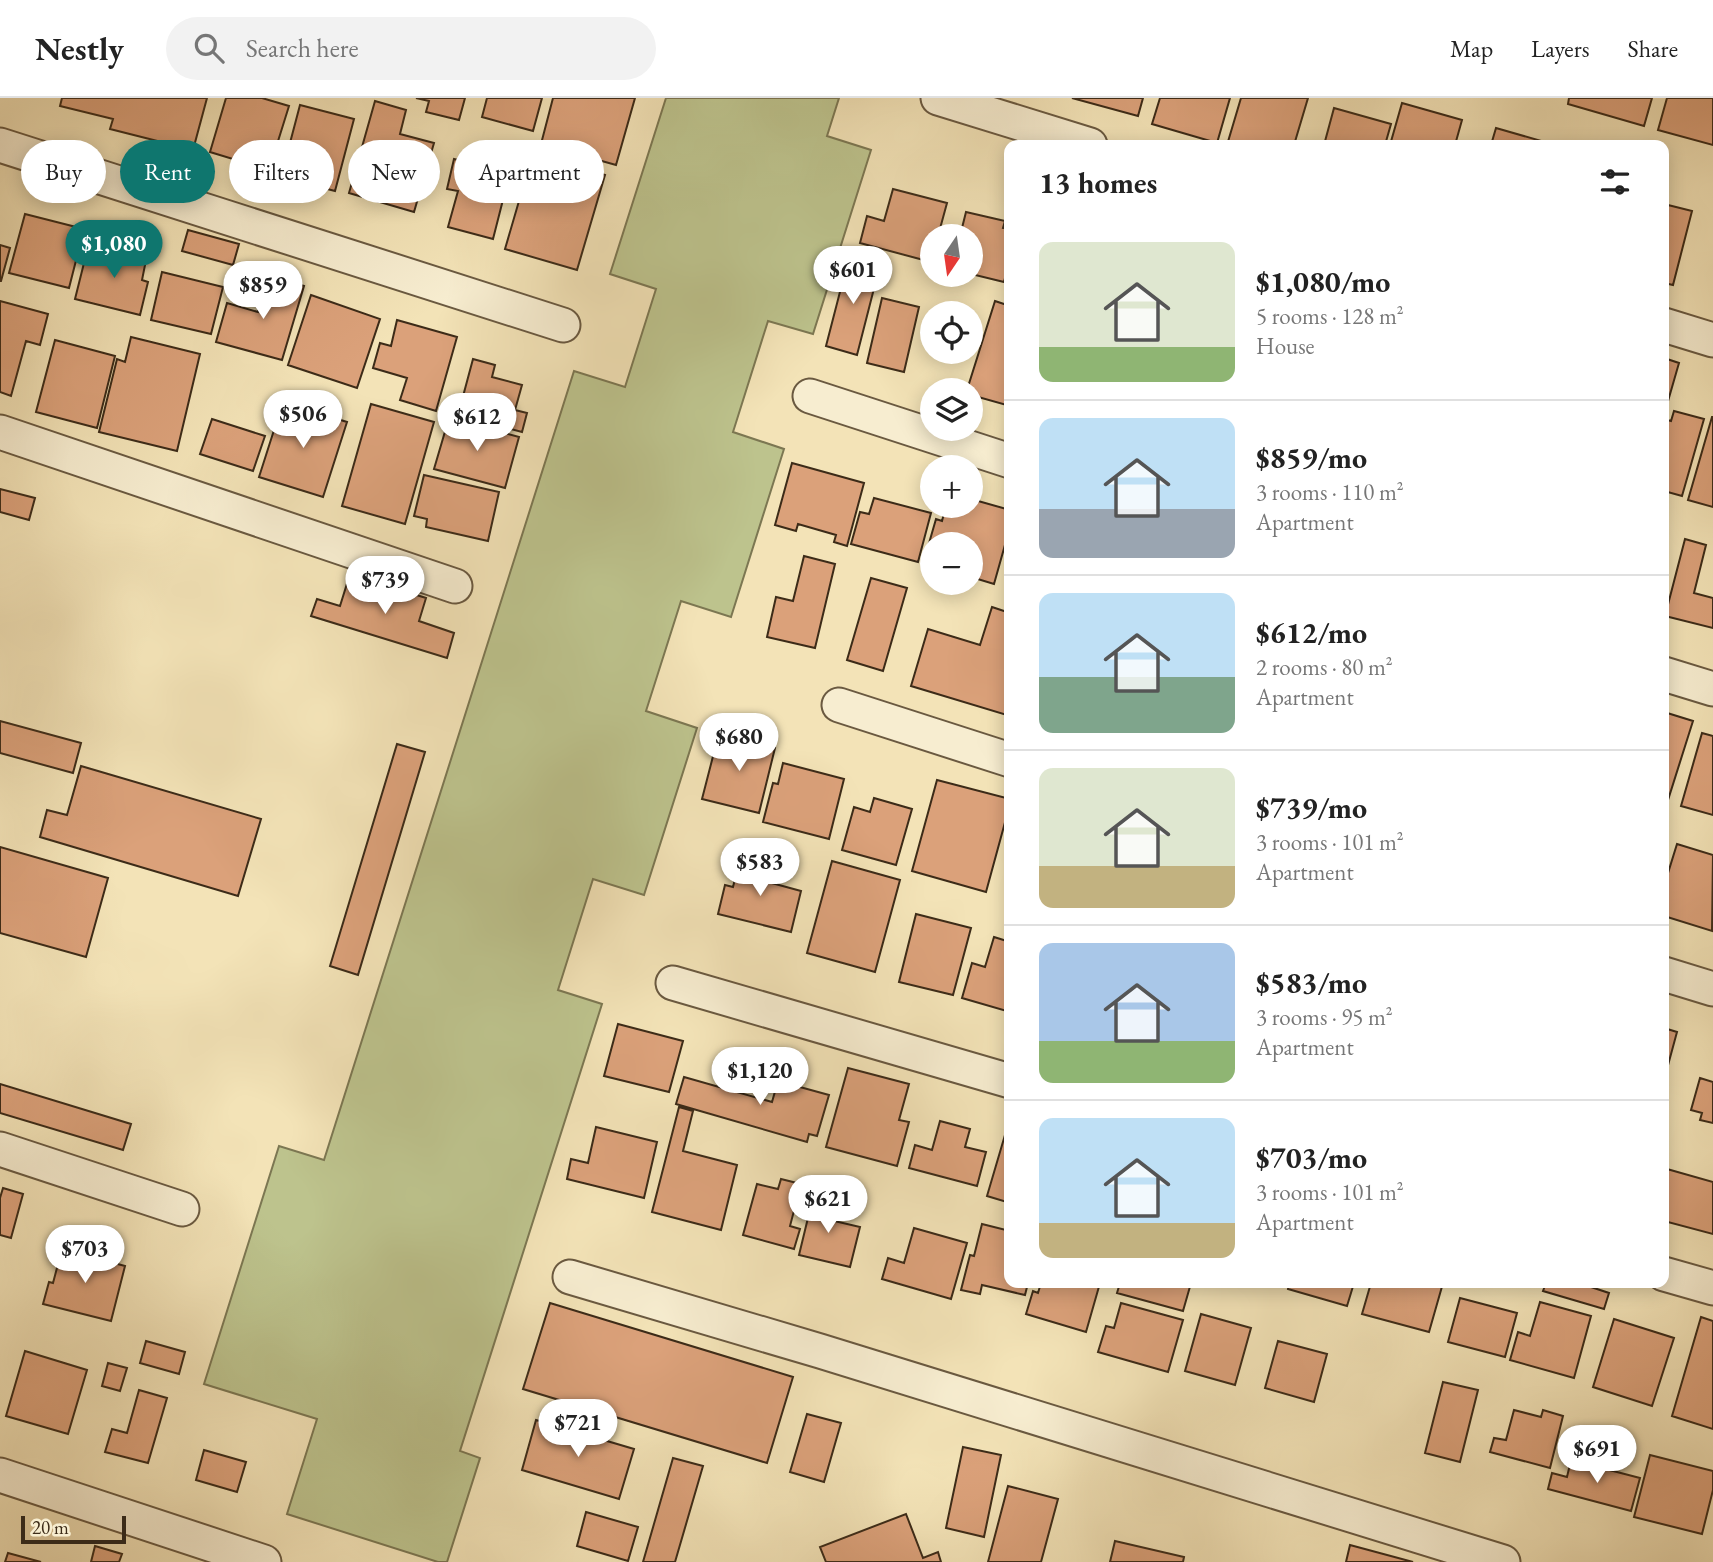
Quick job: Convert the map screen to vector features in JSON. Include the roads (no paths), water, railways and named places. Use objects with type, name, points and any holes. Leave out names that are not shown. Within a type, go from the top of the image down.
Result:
[{"type":"street","points":[[938,98],[1074,140]]},
{"type":"street","points":[[0,145],[563,325]]},
{"type":"street","points":[[1669,327],[1713,340]]},
{"type":"street","points":[[810,396],[1004,459]]},
{"type":"street","points":[[0,432],[455,586]]},
{"type":"street","points":[[1669,676],[1713,689]]},
{"type":"street","points":[[839,705],[1004,758]]},
{"type":"street","points":[[1669,976],[1713,989]]},
{"type":"street","points":[[673,982],[1004,1079]]},
{"type":"street","points":[[0,1149],[182,1209]]},
{"type":"street","points":[[1669,1275],[1713,1288]]},
{"type":"street","points":[[570,1277],[820,1351],[1503,1562]]},
{"type":"street","points":[[0,1475],[208,1554],[264,1562]]}]
